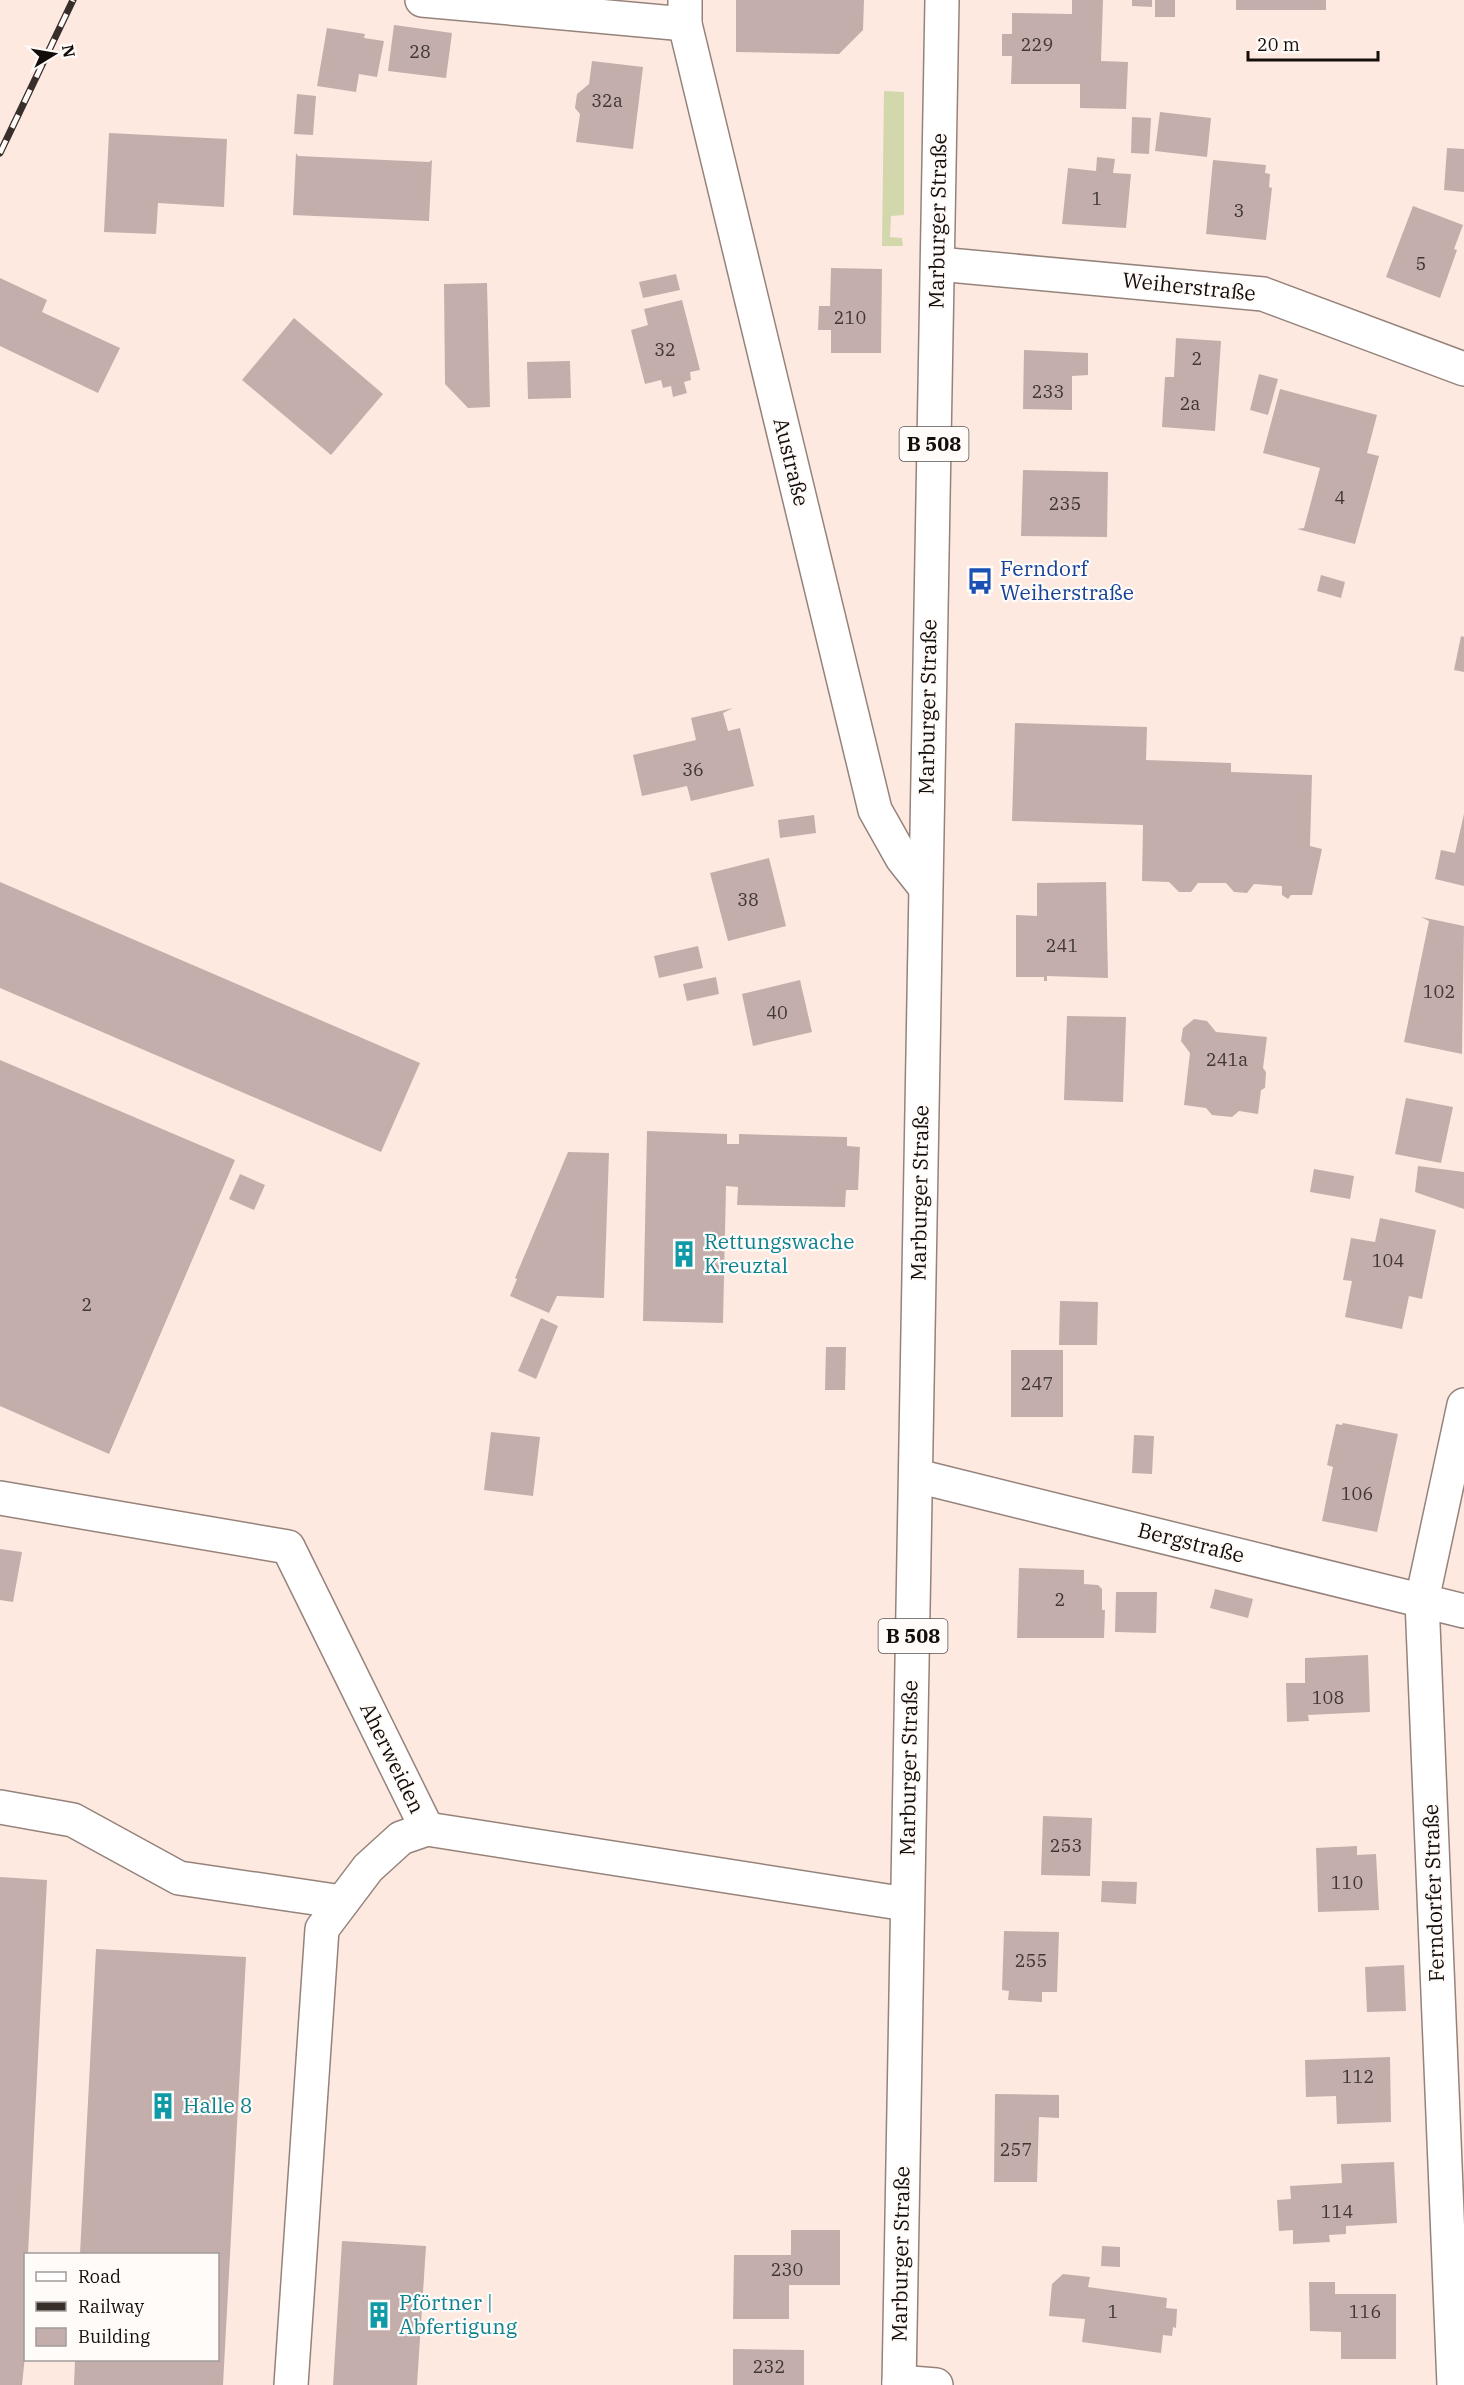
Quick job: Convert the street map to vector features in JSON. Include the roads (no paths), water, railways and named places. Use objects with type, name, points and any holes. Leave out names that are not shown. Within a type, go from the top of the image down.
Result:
[{"type":"street","name":"Austraße","points":[[422,0],[685,12],[875,810],[902,858],[925,887]]},
{"type":"street","name":"Marburger Straße","points":[[899,2383],[942,0]]},
{"type":"street","name":"Weiherstraße","points":[[938,264],[1263,294],[1464,369]]},
{"type":"street","name":"Ferndorfer Straße","points":[[1454,2385],[1422,1600],[1464,1406]]},
{"type":"street","name":"Bergstraße","points":[[917,1476],[1464,1611]]},
{"type":"street","name":"Aherweiden","points":[[0,1498],[288,1547],[427,1829],[906,1904]]},
{"type":"street","points":[[0,1807],[73,1820],[179,1878],[342,1902]]},
{"type":"street","points":[[291,2385],[322,1929],[368,1868],[401,1838],[427,1829]]},
{"type":"street","points":[[899,2383],[936,2385]]},
{"type":"railway","points":[[0,153],[73,0]]},
{"type":"place","name":"Ferndorf Weiherstraße","points":[[980,581]]},
{"type":"place","name":"Rettungswache Kreuztal","points":[[684,1254]]},
{"type":"place","name":"Halle 8","points":[[163,2106]]},
{"type":"place","name":"Pförtner | Abfertigung","points":[[379,2315]]}]
